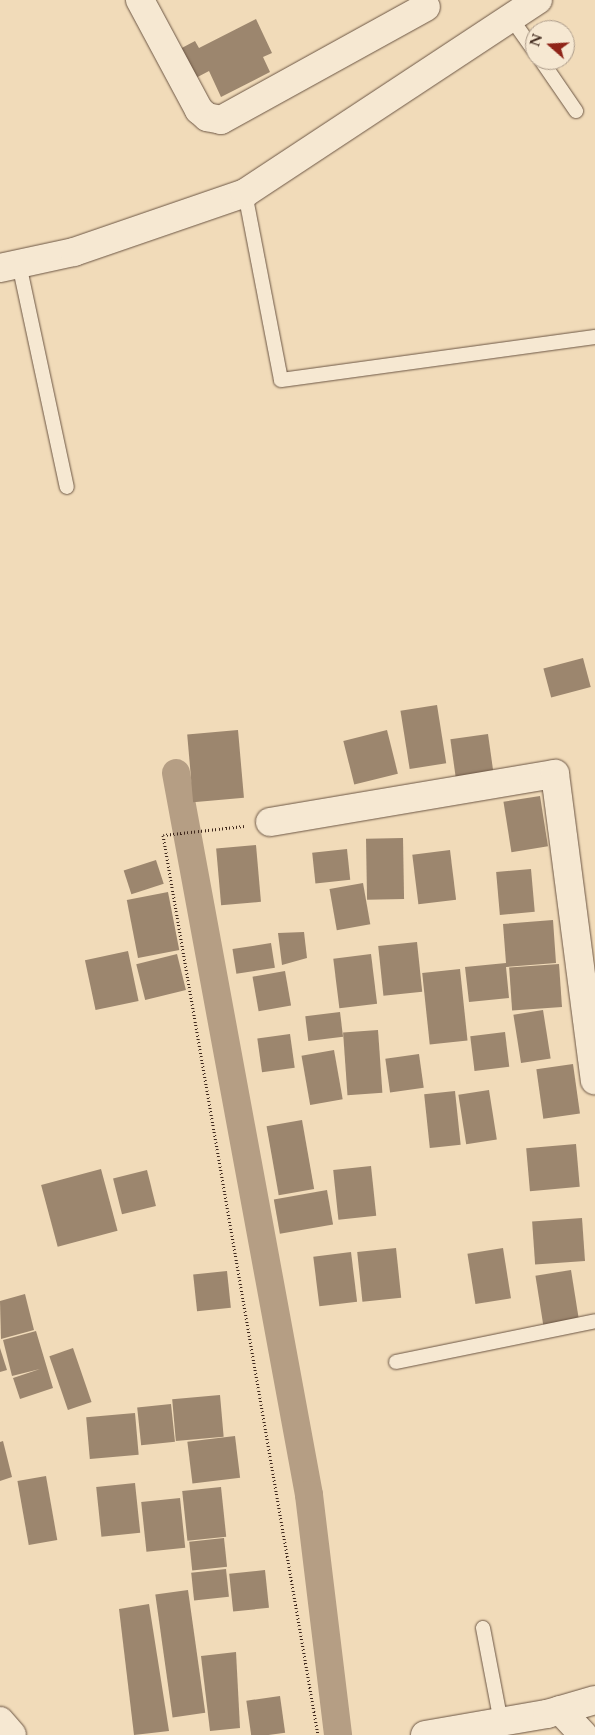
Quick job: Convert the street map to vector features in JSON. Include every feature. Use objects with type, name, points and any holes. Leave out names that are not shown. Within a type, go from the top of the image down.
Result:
[{"type":"street","points":[[140,0],[199,110],[207,117],[221,120],[426,7]]},
{"type":"street","points":[[10,266],[74,252],[245,193],[538,0]]},
{"type":"street","points":[[270,822],[556,774],[595,1080]]},
{"type":"street","points":[[428,1735],[560,1710],[595,1700]]},
{"type":"street","points":[[560,1710],[583,1735]]},
{"type":"street","points":[[0,1720],[12,1735]]},
{"type":"lane","points":[[511,18],[525,38]]},
{"type":"lane","points":[[548,70],[576,111]]},
{"type":"lane","points":[[245,193],[281,380],[595,337]]},
{"type":"lane","points":[[10,266],[67,487]]},
{"type":"lane","points":[[396,1362],[595,1321]]},
{"type":"lane","points":[[483,1628],[501,1722]]},
{"type":"path","points":[[243,826],[163,835],[318,1735]]},
{"type":"building","points":[[256,19],[272,53],[263,57],[270,72],[221,97],[209,71],[190,81],[176,51],[195,41],[199,48]]},
{"type":"building","points":[[583,658],[591,687],[551,698],[543,669]]},
{"type":"building","points":[[437,705],[446,763],[410,769],[400,711]]},
{"type":"building","points":[[238,730],[244,798],[193,802],[187,734]]},
{"type":"building","points":[[387,730],[398,774],[354,785],[343,741]]},
{"type":"building","points":[[488,734],[494,778],[456,783],[450,739]]},
{"type":"building","points":[[540,796],[548,846],[511,852],[503,802]]},
{"type":"building","points":[[403,838],[404,899],[367,900],[366,839]]},
{"type":"building","points":[[256,845],[261,902],[221,905],[216,848]]},
{"type":"building","points":[[347,849],[350,880],[315,883],[312,853]]},
{"type":"building","points":[[450,850],[456,900],[418,904],[412,855]]},
{"type":"building","points":[[156,860],[164,884],[131,894],[124,871]]},
{"type":"building","points":[[531,869],[535,912],[500,915],[496,872]]},
{"type":"building","points":[[363,883],[370,924],[337,930],[330,889]]},
{"type":"building","points":[[168,892],[179,950],[138,958],[127,900]]},
{"type":"building","points":[[553,920],[556,963],[506,967],[509,998],[469,1002],[465,967],[506,963],[503,924]]},
{"type":"building","points":[[304,932],[307,958],[282,965],[278,933]]},
{"type":"building","points":[[417,942],[422,992],[383,996],[378,946]]},
{"type":"building","points":[[271,943],[275,968],[236,974],[232,949]]},
{"type":"building","points":[[128,951],[139,1001],[96,1010],[85,960]]},
{"type":"building","points":[[177,954],[186,990],[145,1000],[136,964]]},
{"type":"building","points":[[371,954],[377,1004],[339,1008],[333,959]]},
{"type":"building","points":[[559,964],[562,1007],[512,1010],[509,967]]},
{"type":"building","points":[[460,969],[468,1041],[430,1045],[422,973]]},
{"type":"building","points":[[285,971],[291,1005],[259,1011],[253,977]]},
{"type":"building","points":[[543,1010],[551,1058],[521,1063],[513,1015]]},
{"type":"building","points":[[340,1012],[343,1037],[308,1041],[305,1016]]},
{"type":"building","points":[[378,1030],[382,1093],[347,1095],[343,1032]]},
{"type":"building","points":[[505,1032],[509,1067],[475,1071],[470,1036]]},
{"type":"building","points":[[290,1034],[295,1068],[262,1072],[257,1039]]},
{"type":"building","points":[[334,1050],[343,1099],[310,1105],[302,1056]]},
{"type":"building","points":[[419,1054],[424,1088],[390,1092],[385,1059]]},
{"type":"building","points":[[573,1064],[580,1114],[543,1119],[536,1069]]},
{"type":"building","points":[[489,1090],[497,1139],[466,1144],[458,1095]]},
{"type":"building","points":[[455,1091],[461,1145],[430,1148],[424,1094]]},
{"type":"building","points":[[302,1120],[314,1189],[279,1195],[267,1126]]},
{"type":"building","points":[[576,1144],[580,1187],[530,1191],[526,1148]]},
{"type":"building","points":[[371,1166],[376,1216],[338,1220],[333,1170]]},
{"type":"building","points":[[101,1169],[118,1231],[58,1247],[41,1185]]},
{"type":"building","points":[[147,1170],[156,1206],[122,1214],[113,1178]]},
{"type":"building","points":[[327,1190],[333,1224],[280,1234],[274,1199]]},
{"type":"building","points":[[582,1218],[585,1261],[535,1264],[532,1221]]},
{"type":"building","points":[[396,1248],[401,1298],[362,1302],[357,1252]]},
{"type":"building","points":[[503,1248],[511,1298],[475,1304],[467,1254]]},
{"type":"building","points":[[351,1252],[357,1302],[319,1306],[313,1257]]},
{"type":"building","points":[[571,1270],[579,1320],[543,1326],[535,1276]]},
{"type":"building","points":[[227,1271],[231,1308],[197,1311],[193,1275]]},
{"type":"building","points":[[25,1294],[34,1330],[1,1339],[0,1301]]},
{"type":"building","points":[[36,1331],[53,1388],[20,1399],[13,1378],[40,1369],[12,1376],[3,1340]]},
{"type":"building","points":[[0,1348],[7,1370],[0,1372]]},
{"type":"building","points":[[73,1348],[92,1402],[68,1410],[49,1356]]},
{"type":"building","points":[[220,1395],[224,1437],[176,1441],[172,1399]]},
{"type":"building","points":[[171,1404],[175,1442],[141,1445],[137,1408]]},
{"type":"building","points":[[135,1413],[139,1455],[90,1459],[86,1417]]},
{"type":"building","points":[[235,1436],[240,1478],[192,1484],[187,1442]]},
{"type":"building","points":[[3,1441],[12,1477],[0,1481],[0,1442]]},
{"type":"building","points":[[46,1476],[57,1540],[29,1545],[17,1481]]},
{"type":"building","points":[[135,1483],[140,1533],[101,1537],[96,1487]]},
{"type":"building","points":[[221,1487],[226,1537],[187,1541],[182,1491]]},
{"type":"building","points":[[180,1498],[185,1548],[146,1552],[141,1502]]},
{"type":"building","points":[[224,1538],[227,1567],[192,1570],[189,1542]]},
{"type":"building","points":[[226,1569],[229,1597],[194,1601],[191,1573]]},
{"type":"building","points":[[265,1570],[269,1608],[233,1612],[229,1574]]},
{"type":"building","points":[[188,1590],[205,1713],[173,1717],[155,1595]]},
{"type":"building","points":[[149,1604],[169,1731],[134,1735],[119,1609]]},
{"type":"building","points":[[236,1652],[240,1728],[210,1731],[201,1656]]},
{"type":"building","points":[[280,1696],[285,1733],[251,1735],[246,1701]]},
{"type":"waterway","points":[[176,773],[309,1495],[338,1735]]}]
